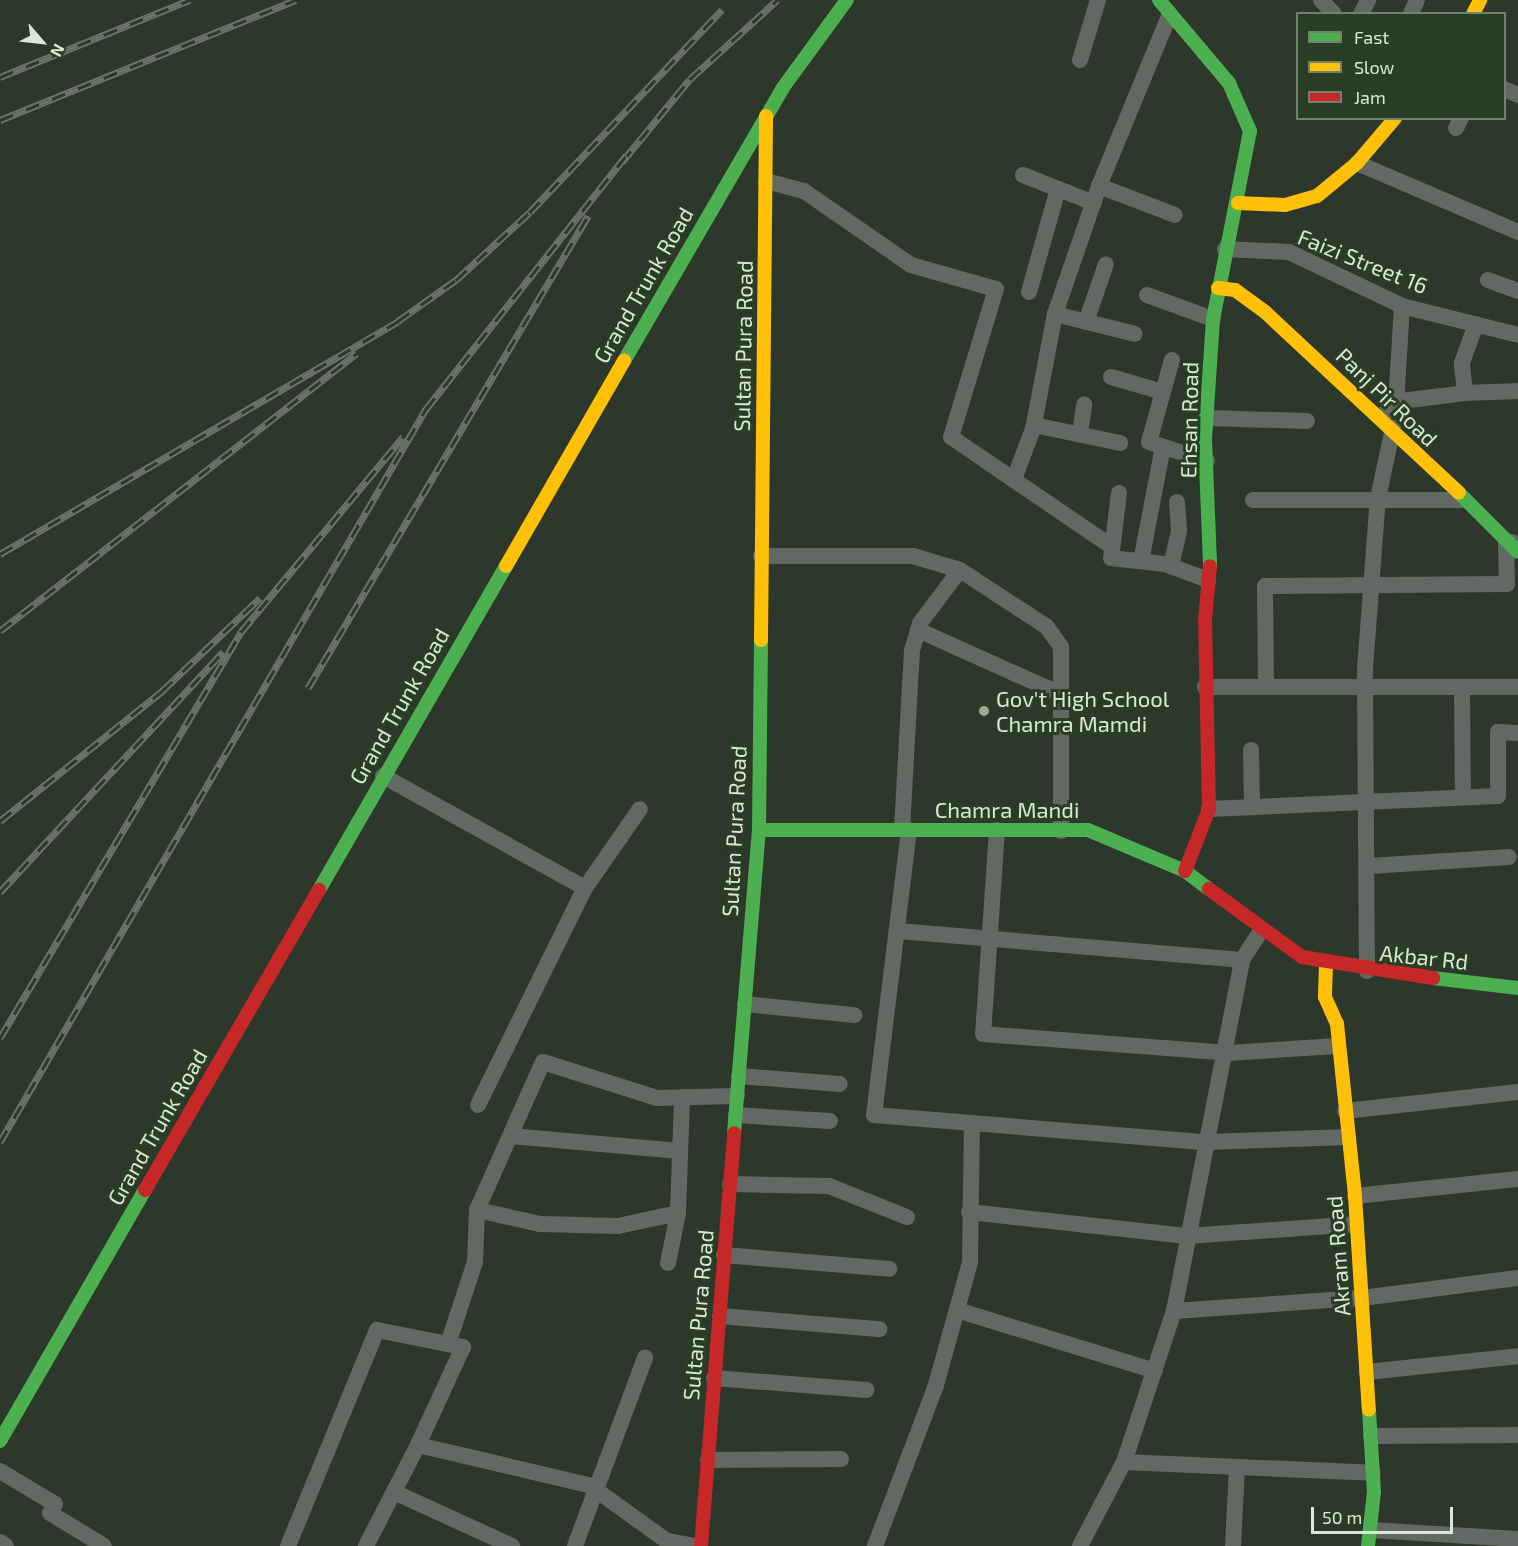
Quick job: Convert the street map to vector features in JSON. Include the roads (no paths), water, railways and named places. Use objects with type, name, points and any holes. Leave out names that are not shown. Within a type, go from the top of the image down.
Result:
[{"type":"main road","name":"Grand Trunk Road","points":[[0,1441],[766,116],[847,0]]},
{"type":"main road","name":"Ehsan Road","points":[[1159,0],[1230,83],[1248,117],[1250,147],[1225,249],[1213,319],[1206,461],[1208,580],[1205,687],[1209,809],[1185,871]]},
{"type":"main road","name":"Sultan Pura Road","points":[[701,1546],[759,830],[766,116]]},
{"type":"main road","points":[[1238,203],[1300,204],[1357,163],[1393,120]]},
{"type":"main road","name":"Panj Pir Road","points":[[1218,288],[1247,297],[1387,422],[1461,500],[1514,545]]},
{"type":"main road","name":"Chamra Mandi","points":[[759,830],[1088,830],[1185,871],[1261,931],[1302,957],[1326,965]]},
{"type":"main road","name":"Akbar Rd","points":[[1326,965],[1518,988]]},
{"type":"main road","name":"Akram Road","points":[[1326,965],[1325,997],[1337,1024],[1337,1046],[1355,1196],[1373,1473],[1369,1538]]},
{"type":"street","points":[[1080,60],[1098,0]]},
{"type":"street","points":[[1322,0],[1332,12]]},
{"type":"street","points":[[1014,479],[1034,425],[1055,314],[1099,186],[1170,14]]},
{"type":"street","points":[[1357,163],[1518,232]]},
{"type":"street","points":[[1023,175],[1094,203]]},
{"type":"street","points":[[766,181],[804,191],[911,265],[996,289],[951,437],[1112,547]]},
{"type":"street","points":[[1099,186],[1175,215]]},
{"type":"street","points":[[1029,292],[1058,189]]},
{"type":"street","name":"Faizi Street 16","points":[[1225,249],[1289,252],[1402,306],[1518,335]]},
{"type":"street","points":[[1086,322],[1106,264]]},
{"type":"street","points":[[1488,280],[1518,291]]},
{"type":"street","points":[[1147,295],[1213,319]]},
{"type":"street","points":[[1367,971],[1370,867],[1365,687],[1378,498],[1387,422],[1396,404],[1402,306]]},
{"type":"street","points":[[1055,314],[1135,334]]},
{"type":"street","points":[[1465,393],[1462,363],[1476,324]]},
{"type":"street","points":[[1172,360],[1149,442],[1206,461]]},
{"type":"street","points":[[1111,377],[1163,392]]},
{"type":"street","points":[[1396,404],[1465,393],[1518,391]]},
{"type":"street","points":[[1080,434],[1084,404]]},
{"type":"street","points":[[1207,418],[1307,421]]},
{"type":"street","points":[[1034,425],[1120,443]]},
{"type":"street","points":[[1141,561],[1163,447]]},
{"type":"street","points":[[1119,493],[1111,558],[1171,566],[1208,580]]},
{"type":"street","points":[[1253,500],[1378,498],[1461,500]]},
{"type":"street","points":[[1171,566],[1179,531],[1177,502]]},
{"type":"street","points":[[1266,687],[1265,586],[1507,584],[1514,545]]},
{"type":"street","points":[[762,556],[913,556],[960,570],[1047,627],[1060,647],[1058,693],[1061,831]]},
{"type":"street","points":[[960,570],[918,630],[912,650],[906,830],[898,931],[874,1115],[1205,1142],[1348,1137]]},
{"type":"street","points":[[918,630],[1058,693]]},
{"type":"street","points":[[1205,687],[1518,687]]},
{"type":"street","points":[[1462,687],[1463,797]]},
{"type":"street","points":[[1209,809],[1368,799],[1498,796],[1498,732],[1518,733]]},
{"type":"street","points":[[1251,750],[1252,806]]},
{"type":"street","points":[[383,776],[585,888]]},
{"type":"street","points":[[478,1105],[585,888],[640,809]]},
{"type":"street","points":[[997,830],[993,936],[983,1034],[1228,1053],[1337,1046]]},
{"type":"street","points":[[1370,867],[1509,857]]},
{"type":"street","points":[[898,931],[993,936],[1242,960]]},
{"type":"street","points":[[1080,1546],[1124,1462],[1174,1311],[1205,1142],[1228,1053],[1242,960],[1261,931]]},
{"type":"street","points":[[745,1004],[854,1015]]},
{"type":"street","points":[[448,1344],[475,1262],[477,1210],[543,1062],[657,1098],[737,1096]]},
{"type":"street","points":[[739,1076],[840,1084]]},
{"type":"street","points":[[1345,1111],[1518,1092]]},
{"type":"street","points":[[668,1263],[678,1213],[682,1097]]},
{"type":"street","points":[[736,1114],[830,1121]]},
{"type":"street","points":[[875,1546],[936,1385],[970,1262],[972,1123]]},
{"type":"street","points":[[511,1136],[679,1151]]},
{"type":"street","points":[[1355,1196],[1518,1179]]},
{"type":"street","points":[[730,1184],[830,1186],[907,1217]]},
{"type":"street","points":[[477,1210],[540,1224],[618,1226],[678,1213]]},
{"type":"street","points":[[969,1212],[1187,1236],[1357,1224]]},
{"type":"street","points":[[724,1255],[889,1269]]},
{"type":"street","points":[[1174,1311],[1362,1298],[1518,1278]]},
{"type":"street","points":[[957,1310],[1155,1371]]},
{"type":"street","points":[[720,1316],[879,1329]]},
{"type":"street","points":[[288,1546],[377,1330],[463,1347],[418,1444],[366,1546]]},
{"type":"street","points":[[1367,1372],[1518,1356]]},
{"type":"street","points":[[575,1546],[599,1492],[645,1358]]},
{"type":"street","points":[[714,1378],[867,1390]]},
{"type":"street","points":[[1371,1436],[1518,1435]]},
{"type":"street","points":[[418,1444],[589,1485],[667,1541],[696,1546]]},
{"type":"street","points":[[708,1460],[841,1459]]},
{"type":"street","points":[[1124,1462],[1373,1473]]},
{"type":"street","points":[[1233,1546],[1237,1467]]},
{"type":"street","points":[[0,1471],[55,1504],[50,1513],[104,1546]]},
{"type":"street","points":[[394,1492],[481,1540],[512,1546]]},
{"type":"street","points":[[1369,1538],[1480,1542],[1518,1539]]},
{"type":"street","points":[[0,1542],[6,1546]]},
{"type":"railway","points":[[0,77],[190,0]]},
{"type":"railway","points":[[0,120],[296,0]]},
{"type":"railway","points":[[622,162],[690,79],[777,0]]},
{"type":"railway","points":[[0,554],[398,321],[456,280],[530,212],[722,10]]},
{"type":"railway","points":[[0,1142],[426,409],[626,156]]},
{"type":"railway","points":[[308,688],[588,216]]},
{"type":"railway","points":[[0,631],[357,353]]},
{"type":"railway","points":[[0,1038],[241,632],[403,437]]},
{"type":"railway","points":[[0,821],[162,691],[260,598]]},
{"type":"railway","points":[[0,892],[223,652]]},
{"type":"place","name":"Gov't High School Chamra Mamdi","points":[[984,711]]}]
